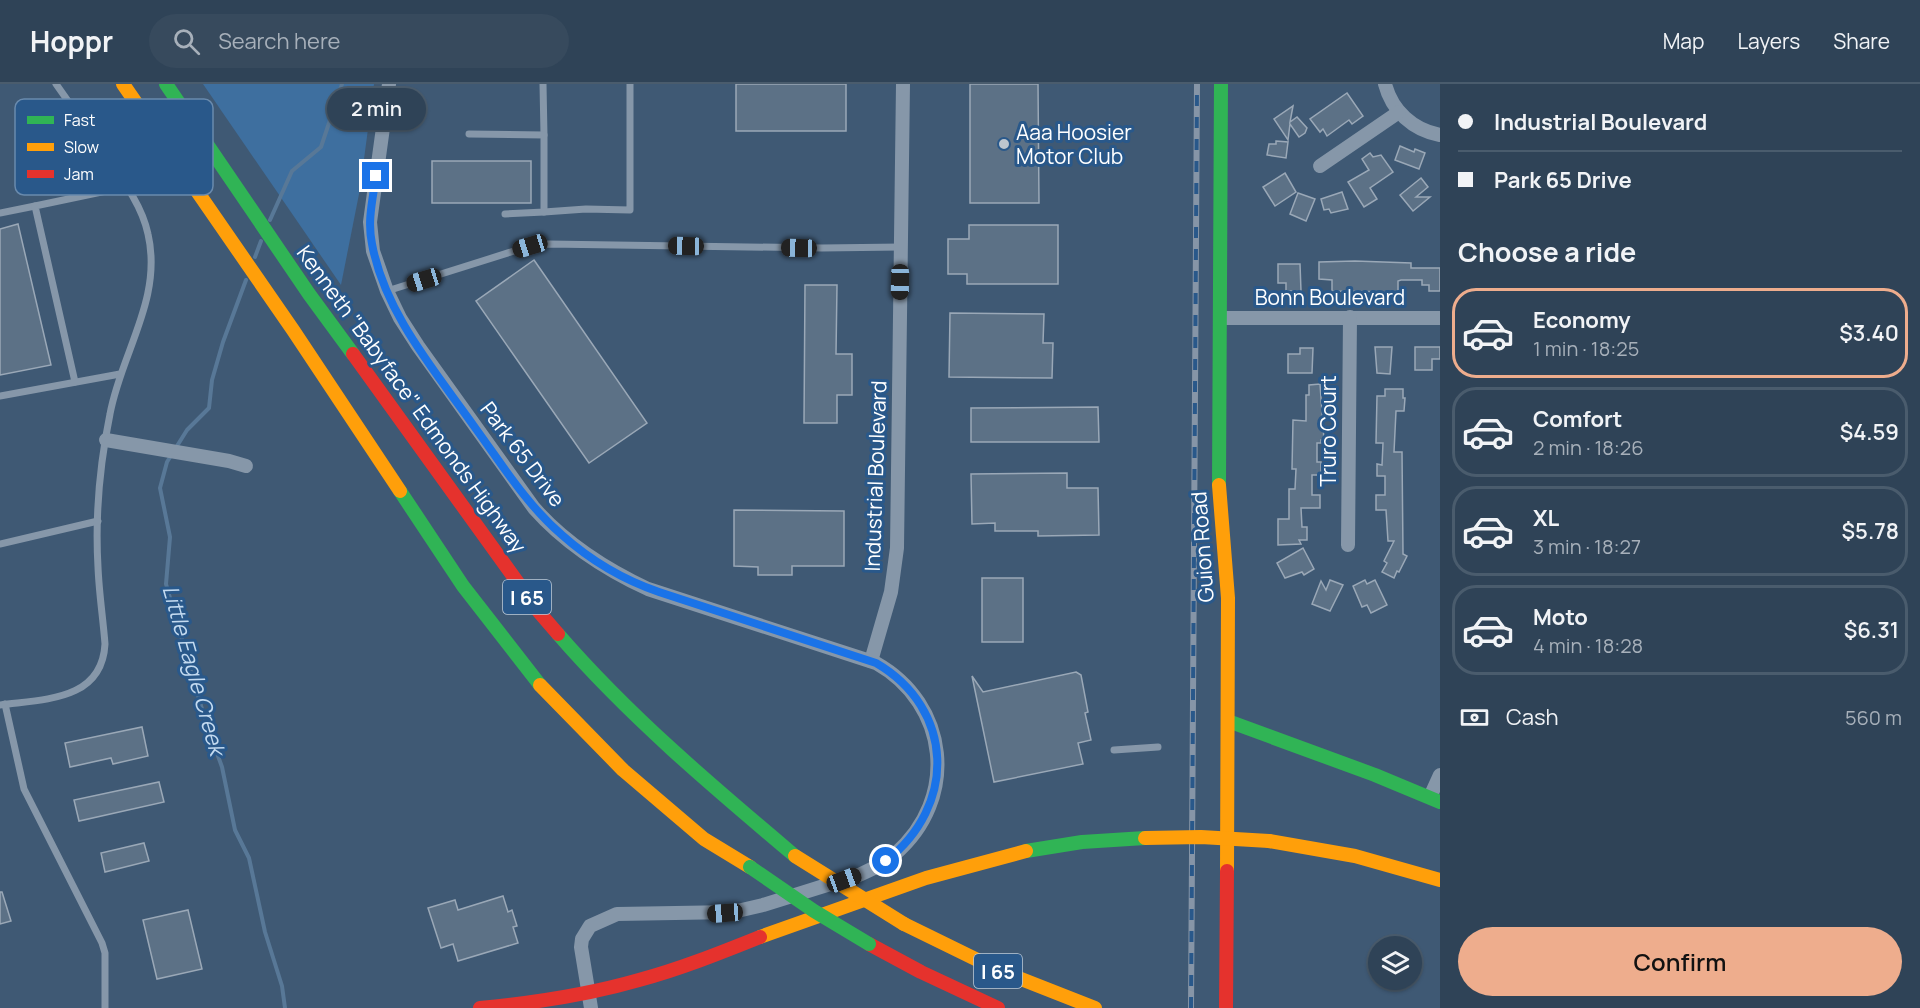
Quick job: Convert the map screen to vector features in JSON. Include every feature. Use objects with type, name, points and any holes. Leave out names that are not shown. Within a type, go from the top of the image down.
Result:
[{"type":"main road","name":"I 65","points":[[123,84],[133,99]]},
{"type":"main road","name":"Kenneth \"Babyface\" Edmonds Highway","points":[[166,84],[176,99]]},
{"type":"main road","name":"Guion Road","points":[[1221,84],[1219,496],[1228,598],[1226,1008]]},
{"type":"main road","name":"Kenneth \"Babyface\" Edmonds Highway","points":[[213,153],[309,294],[502,563],[561,638],[629,710],[689,766],[795,856],[904,924],[953,950],[1006,975],[1095,1008]]},
{"type":"main road","name":"I 65","points":[[199,195],[293,330],[463,586],[535,678],[587,735],[704,839],[869,944],[921,972],[998,1008]]},
{"type":"main road","points":[[1228,720],[1435,800]]},
{"type":"main road","points":[[480,1008],[588,993],[639,980],[698,961],[894,888],[980,861],[1071,844],[1145,838],[1210,837],[1269,841],[1309,846],[1360,857],[1440,880]]},
{"type":"main road","points":[[574,1008],[588,993]]},
{"type":"street","name":"Park 65 Drive","points":[[389,84],[370,222],[373,251],[387,291],[400,318],[520,491],[542,517],[584,553],[627,579],[648,589],[871,661]]},
{"type":"street","name":"Industrial Boulevard","points":[[871,661],[889,603],[896,560],[903,84]]},
{"type":"street","points":[[1385,84],[1399,112],[1415,126],[1440,135]]},
{"type":"street","points":[[1320,166],[1399,112]]},
{"type":"street","name":"Truro Court","points":[[1348,545],[1350,317]]},
{"type":"street","name":"Bonn Boulevard","points":[[1220,318],[1440,318]]},
{"type":"street","points":[[106,440],[229,461],[246,466]]},
{"type":"street","points":[[591,1008],[581,947],[582,939],[590,926],[602,919],[624,913],[713,914],[753,908],[859,875],[886,861],[908,842],[927,813],[935,791],[938,769],[934,735],[921,705],[911,691],[895,675],[871,661]]},
{"type":"street","points":[[1435,800],[1440,776]]},
{"type":"lane","points":[[56,84],[66,99]]},
{"type":"lane","points":[[543,84],[544,212]]},
{"type":"lane","points":[[505,214],[586,209],[630,210],[630,84]]},
{"type":"lane","points":[[470,134],[544,135]]},
{"type":"lane","points":[[0,213],[87,195]]},
{"type":"lane","points":[[105,1008],[105,953],[102,943],[24,789],[3,704],[70,694],[86,686],[100,670],[104,656],[105,644],[98,567],[98,521],[106,440],[110,412],[120,374],[147,304],[151,270],[148,235],[140,211],[131,195]]},
{"type":"lane","points":[[35,206],[75,382]]},
{"type":"lane","points":[[387,291],[530,246],[549,244],[901,247]]},
{"type":"lane","points":[[0,396],[120,374]]},
{"type":"lane","points":[[0,544],[98,521]]},
{"type":"lane","points":[[1114,750],[1158,747]]},
{"type":"shaded area","points":[[203,84],[374,84],[360,189],[341,285]]},
{"type":"building","points":[[736,84],[846,84],[846,131],[736,131]]},
{"type":"building","name":"Aaa Hoosier Motor Club","points":[[970,84],[1038,84],[1039,203],[970,203]]},
{"type":"building","points":[[1347,93],[1363,116],[1352,124],[1349,120],[1327,136],[1323,129],[1320,132],[1310,119]]},
{"type":"building","points":[[1293,106],[1290,122],[1297,117],[1307,128],[1305,133],[1299,137],[1290,124],[1288,140],[1274,119]]},
{"type":"building","points":[[1276,141],[1288,142],[1286,158],[1267,155],[1269,144],[1276,144]]},
{"type":"building","points":[[1400,146],[1414,152],[1415,149],[1425,153],[1419,169],[1395,160]]},
{"type":"building","points":[[1370,153],[1373,157],[1381,155],[1393,172],[1370,188],[1377,199],[1364,207],[1348,182],[1369,170],[1362,159]]},
{"type":"building","points":[[432,161],[531,161],[531,203],[432,203]]},
{"type":"building","points":[[1285,173],[1296,192],[1275,206],[1263,187]]},
{"type":"building","points":[[1421,178],[1428,187],[1416,197],[1430,197],[1413,211],[1400,195]]},
{"type":"building","points":[[1342,192],[1348,209],[1331,213],[1329,209],[1324,210],[1321,199]]},
{"type":"building","points":[[1298,193],[1315,199],[1306,221],[1290,214]]},
{"type":"building","points":[[18,224],[51,365],[0,375],[0,229]]},
{"type":"building","points":[[969,225],[1058,225],[1058,284],[967,284],[967,274],[948,274],[948,239],[969,239]]},
{"type":"building","points":[[534,260],[647,423],[589,463],[476,301]]},
{"type":"building","points":[[1319,262],[1411,263],[1411,268],[1440,268],[1440,291],[1429,291],[1429,285],[1422,285],[1422,280],[1401,280],[1398,281],[1398,292],[1332,291],[1332,280],[1319,279]]},
{"type":"building","points":[[1278,264],[1300,264],[1301,291],[1286,291],[1286,283],[1278,283]]},
{"type":"building","points":[[805,285],[837,285],[836,354],[852,354],[852,395],[837,395],[837,423],[804,423]]},
{"type":"building","points":[[950,313],[1044,314],[1043,343],[1053,343],[1052,378],[949,377]]},
{"type":"building","points":[[1375,347],[1392,347],[1390,374],[1377,373]]},
{"type":"building","points":[[1415,347],[1440,347],[1440,359],[1432,359],[1432,370],[1415,370]]},
{"type":"building","points":[[1300,348],[1313,348],[1312,373],[1288,373],[1288,354],[1300,354]]},
{"type":"building","points":[[1320,384],[1324,440],[1317,443],[1317,462],[1321,462],[1321,475],[1312,475],[1312,495],[1320,495],[1320,508],[1301,508],[1302,527],[1307,527],[1307,540],[1299,540],[1301,544],[1278,545],[1278,519],[1289,519],[1289,489],[1295,489],[1296,469],[1292,469],[1293,420],[1306,421],[1306,395],[1309,395],[1309,385]]},
{"type":"building","points":[[1385,389],[1403,389],[1403,398],[1405,398],[1404,411],[1396,411],[1394,452],[1402,452],[1403,554],[1407,556],[1394,578],[1382,572],[1387,563],[1384,561],[1394,541],[1388,541],[1386,510],[1376,510],[1376,495],[1385,495],[1385,476],[1377,476],[1377,464],[1382,465],[1383,443],[1376,443],[1377,396],[1385,396]]},
{"type":"building","points":[[1098,407],[1099,442],[971,442],[971,408]]},
{"type":"building","points":[[1067,473],[1067,488],[1098,488],[1099,535],[1038,536],[1038,531],[995,531],[995,523],[972,524],[971,474]]},
{"type":"building","points":[[734,510],[844,511],[844,566],[792,566],[792,575],[758,575],[758,567],[734,566]]},
{"type":"building","points":[[1303,548],[1314,569],[1304,575],[1302,572],[1285,578],[1277,563]]},
{"type":"building","points":[[982,578],[1023,578],[1023,642],[982,642]]},
{"type":"building","points":[[1330,580],[1343,585],[1330,611],[1312,604],[1321,581],[1326,590]]},
{"type":"building","points":[[1365,580],[1367,584],[1375,580],[1387,605],[1371,613],[1367,605],[1362,607],[1353,586]]},
{"type":"building","points":[[1076,672],[1081,675],[1088,712],[1085,713],[1091,740],[1078,743],[1083,764],[994,782],[972,676],[983,692]]},
{"type":"building","points":[[142,727],[148,756],[113,764],[111,758],[70,767],[65,743]]},
{"type":"building","points":[[159,782],[164,802],[79,821],[74,800]]},
{"type":"building","points":[[144,843],[149,861],[105,872],[101,853]]},
{"type":"building","points":[[0,892],[2,892],[11,921],[0,924]]},
{"type":"building","points":[[503,896],[508,912],[512,910],[517,926],[513,927],[518,943],[458,961],[453,944],[441,948],[428,908],[455,900],[458,910]]},
{"type":"building","points":[[188,910],[202,969],[157,979],[143,920]]},
{"type":"waterway","name":"Little Eagle Creek","points":[[270,220],[292,171],[321,147],[342,84]]},
{"type":"waterway","name":"Little Eagle Creek","points":[[255,257],[261,241]]},
{"type":"waterway","name":"Little Eagle Creek","points":[[246,280],[223,342],[212,380],[209,408],[187,430],[167,462],[160,488],[170,537],[166,584],[206,723],[222,767],[235,830],[249,858],[265,932],[282,986],[285,1008]]},
{"type":"railway","points":[[1191,1008],[1197,84]]},
{"type":"traffic: fast","points":[[166,84],[176,99]]},
{"type":"traffic: fast","points":[[1219,485],[1221,84]]},
{"type":"traffic: fast","points":[[213,153],[309,294],[353,354]]},
{"type":"traffic: fast","points":[[400,491],[463,586],[540,685]]},
{"type":"traffic: fast","points":[[558,634],[642,722],[702,777],[795,856]]},
{"type":"traffic: fast","points":[[1228,721],[1375,775],[1440,802]]},
{"type":"traffic: fast","points":[[1026,851],[1082,842],[1145,838]]},
{"type":"traffic: fast","points":[[750,867],[814,911],[869,944]]},
{"type":"traffic: slow","points":[[123,84],[133,99]]},
{"type":"traffic: slow","points":[[200,195],[400,491]]},
{"type":"traffic: slow","points":[[1219,485],[1228,598],[1227,871]]},
{"type":"traffic: slow","points":[[540,685],[623,770],[704,839],[750,867]]},
{"type":"traffic: slow","points":[[1145,838],[1201,837],[1269,841]]},
{"type":"traffic: slow","points":[[1269,841],[1355,856],[1440,880]]},
{"type":"traffic: slow","points":[[760,937],[926,878],[1026,851]]},
{"type":"traffic: slow","points":[[795,856],[904,924]]},
{"type":"traffic: slow","points":[[904,924],[998,970],[1095,1008]]},
{"type":"traffic: jam","points":[[353,354],[539,612],[558,634]]},
{"type":"traffic: jam","points":[[1226,1008],[1227,871]]},
{"type":"traffic: jam","points":[[480,1008],[520,1004],[600,990],[685,966],[760,937]]},
{"type":"traffic: jam","points":[[869,944],[921,972],[998,1008]]},
{"type":"place","name":"Aaa Hoosier Motor Club","points":[[1004,144]]},
{"type":"route","points":[[376,176],[370,234],[373,251],[387,291],[400,318],[520,491],[542,517],[584,553],[627,579],[648,589],[876,663],[895,675],[914,695],[929,720],[934,735],[938,758],[935,791],[919,828],[908,842],[886,861]]}]
